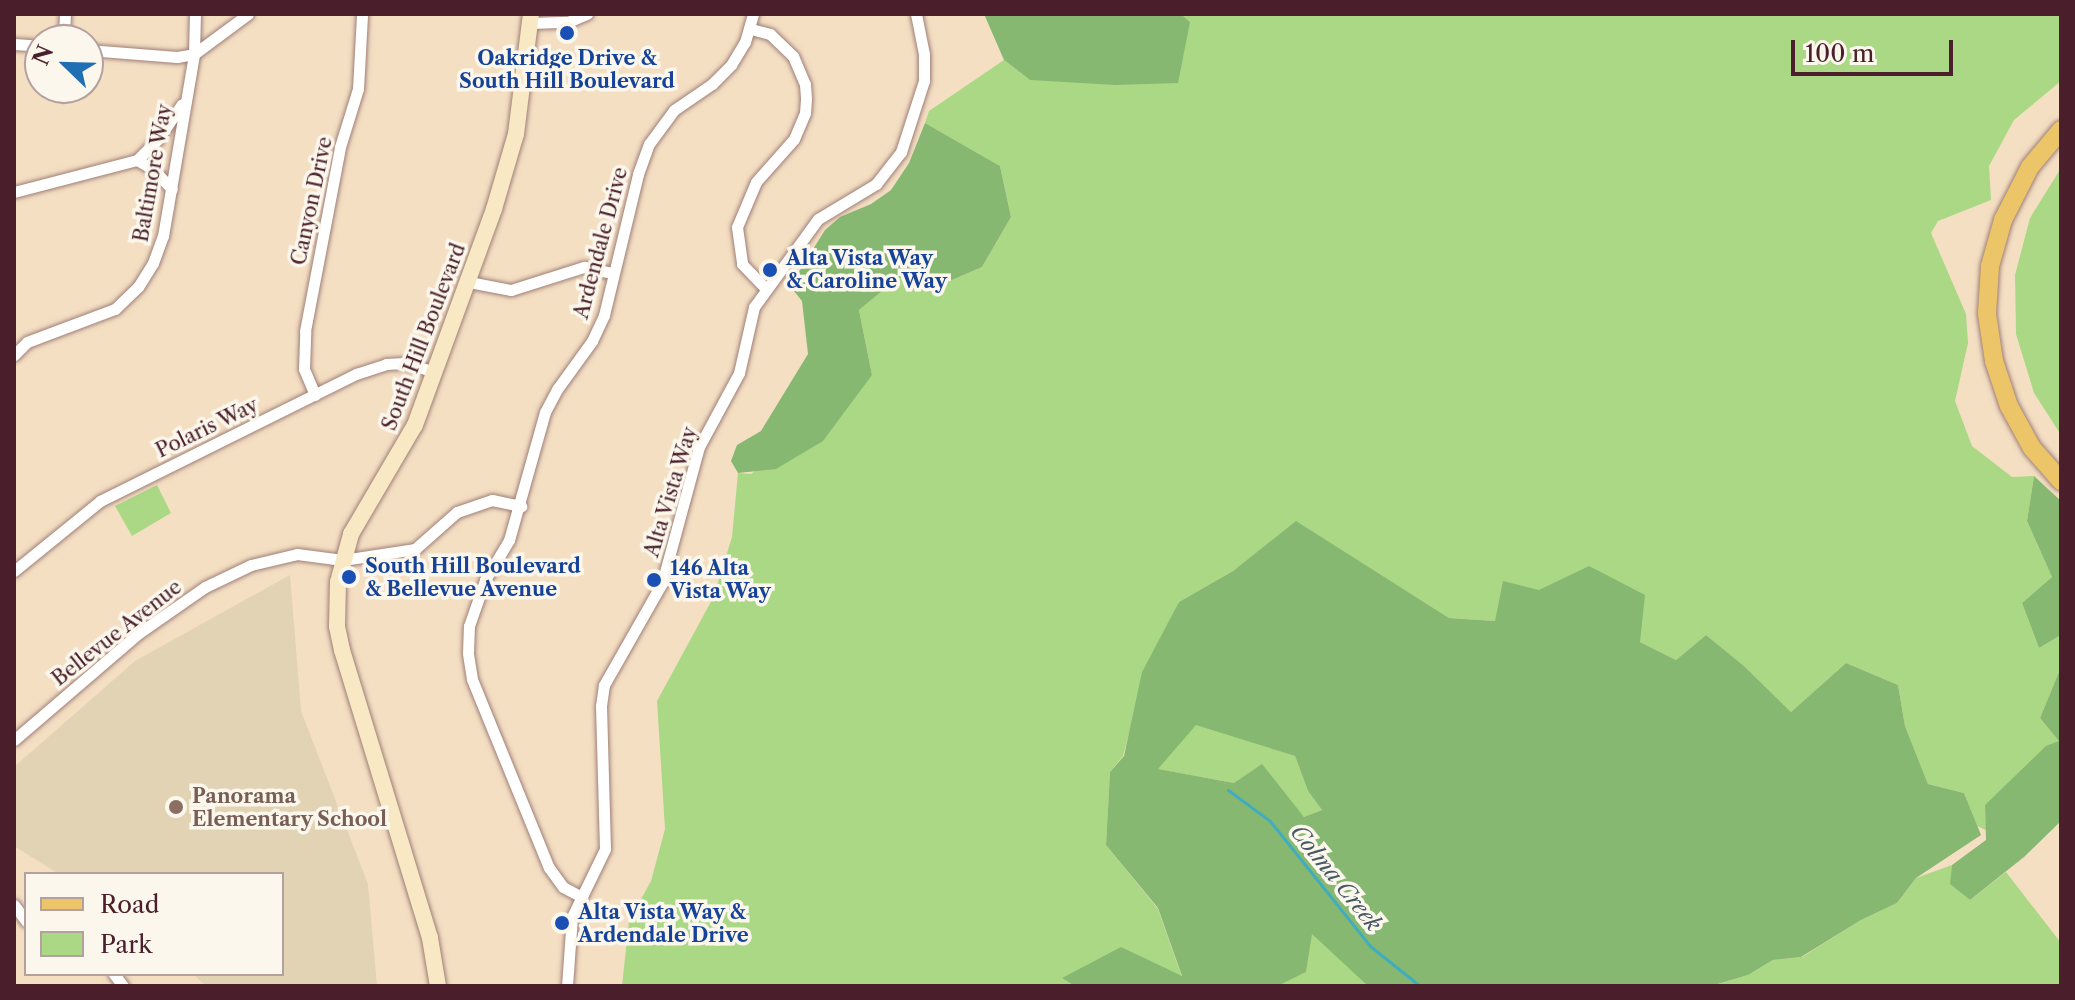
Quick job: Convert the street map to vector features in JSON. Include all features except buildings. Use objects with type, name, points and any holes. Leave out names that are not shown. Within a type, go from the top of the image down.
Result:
[{"type":"main road","points":[[2061,130],[2030,167],[2003,220],[1990,266],[1987,314],[1994,361],[2009,406],[2032,448],[2061,481]]},
{"type":"street","name":"Baltimore Way","points":[[14,355],[27,342],[115,309],[138,287],[163,236],[194,54],[195,14]]},
{"type":"street","points":[[104,51],[177,57],[194,54],[248,14]]},
{"type":"street","name":"Canyon Drive","points":[[315,395],[304,369],[305,331],[340,147],[358,89],[362,14]]},
{"type":"street","points":[[531,19],[568,22],[587,14]]},
{"type":"street","name":"Ardendale Drive","points":[[580,896],[563,887],[549,868],[469,667],[468,640],[473,611],[485,580],[509,540],[545,412],[599,329],[639,168],[653,135],[674,110],[722,75],[739,54],[751,29],[753,14]]},
{"type":"street","name":"Alta Vista Way","points":[[567,986],[572,917],[605,849],[601,706],[604,685],[662,583],[699,447],[739,373],[754,307],[818,219],[876,184],[901,152],[924,81],[924,54],[916,14]]},
{"type":"street","name":"South Hill Boulevard","points":[[438,986],[430,938],[342,650],[337,604],[343,560],[361,513],[415,425],[469,282],[516,134],[531,19]]},
{"type":"street","points":[[751,29],[770,34],[793,56],[800,70],[806,99],[805,113],[794,139],[756,182],[737,227],[742,264],[765,288]]},
{"type":"street","points":[[14,192],[137,160],[158,139],[184,102]]},
{"type":"street","points":[[137,160],[154,170],[172,189]]},
{"type":"street","points":[[469,282],[511,290],[584,267],[612,273]]},
{"type":"street","name":"Polaris Way","points":[[14,571],[100,501],[356,374],[386,364],[404,363],[435,372]]},
{"type":"street","name":"Bellevue Avenue","points":[[14,740],[139,633],[205,587],[251,565],[297,554],[343,560],[415,549],[457,512],[492,500],[521,506]]},
{"type":"shaded area","name":"Panorama Elementary School","points":[[290,575],[301,711],[368,884],[377,986],[206,986],[195,976],[284,976],[284,872],[56,872],[14,846],[14,767],[135,661]]},
{"type":"green space","points":[[984,14],[1181,14],[1190,22],[1178,83],[1115,85],[1030,80],[1004,60]]},
{"type":"green space","points":[[1181,14],[2061,14],[2061,81],[2014,120],[1989,166],[1991,200],[1938,221],[1931,233],[1966,314],[1968,343],[1955,401],[1972,446],[2012,477],[2034,476],[2027,521],[2052,577],[2022,603],[2039,648],[2061,635],[2061,667],[2040,718],[2060,741],[1985,805],[1986,830],[1977,826],[1964,793],[1928,784],[1905,726],[1898,685],[1846,663],[1791,712],[1744,666],[1706,635],[1676,660],[1640,642],[1495,621],[1449,618],[1296,522],[1233,571],[1179,602],[1132,722],[1123,756],[1110,772],[1106,845],[1158,909],[1182,977],[1063,977],[1075,986],[622,986],[629,921],[651,881],[665,829],[657,701],[713,598],[732,537],[738,473],[751,474],[872,375],[859,310],[898,278],[952,280],[982,267],[1011,217],[1000,166],[925,123],[929,111],[1004,60],[1030,80],[1190,22]]},
{"type":"green space","points":[[925,123],[1000,166],[1011,217],[982,267],[952,280],[898,278],[859,310],[872,375],[823,441],[776,469],[738,473],[731,461],[737,445],[761,431],[808,354],[802,301],[790,286],[825,230],[840,217],[871,204],[891,190],[909,163]]},
{"type":"green space","points":[[2061,168],[2061,435],[2034,393],[2016,334],[2015,275],[2030,218]]},
{"type":"green space","points":[[2034,476],[2061,501],[2061,635],[2039,648],[2022,603],[2052,577],[2027,521]]},
{"type":"green space","points":[[157,485],[171,513],[132,536],[115,506]]},
{"type":"green space","points":[[1296,521],[1449,618],[1495,621],[1503,581],[1539,590],[1589,566],[1645,595],[1640,642],[1676,660],[1706,635],[1744,666],[1791,712],[1846,663],[1898,685],[1905,726],[1928,784],[1964,793],[1981,835],[1916,878],[1897,903],[1861,920],[1801,957],[1773,960],[1748,975],[1711,986],[1368,986],[1312,934],[1306,972],[1278,986],[1075,986],[1062,978],[1121,947],[1182,976],[1158,908],[1106,845],[1110,772],[1124,756],[1142,672],[1179,602],[1233,571]],"holes":[[[1196,725],[1295,756],[1308,791],[1322,810],[1304,817],[1262,764],[1234,783],[1158,769]]]},
{"type":"green space","points":[[2061,667],[2061,821],[2024,857],[1970,900],[1950,884],[1952,865],[1986,840],[1985,805],[2046,746],[2059,741],[2040,718]]},
{"type":"green space","points":[[1196,724],[1295,756],[1308,791],[1322,810],[1305,817],[1234,783],[1157,769]]},
{"type":"green space","points":[[1952,865],[1951,884],[1970,900],[2006,872],[2061,943],[2061,986],[1711,986],[1748,975],[1773,960],[1802,957],[1861,920],[1897,903],[1916,878]]},
{"type":"green space","points":[[1311,933],[1368,986],[1278,986],[1306,972]]},
{"type":"waterway","name":"Colma Creek","points":[[1228,790],[1270,821],[1370,946],[1420,986]]},
{"type":"place","name":"Oakridge Drive & South Hill Boulevard","points":[[567,33]]},
{"type":"place","name":"Alta Vista Way & Caroline Way","points":[[770,270]]},
{"type":"place","name":"South Hill Boulevard & Bellevue Avenue","points":[[349,577]]},
{"type":"place","name":"146 Alta Vista Way","points":[[654,580]]},
{"type":"place","name":"Panorama Elementary School","points":[[176,807]]},
{"type":"place","name":"Alta Vista Way & Ardendale Drive","points":[[562,923]]}]
